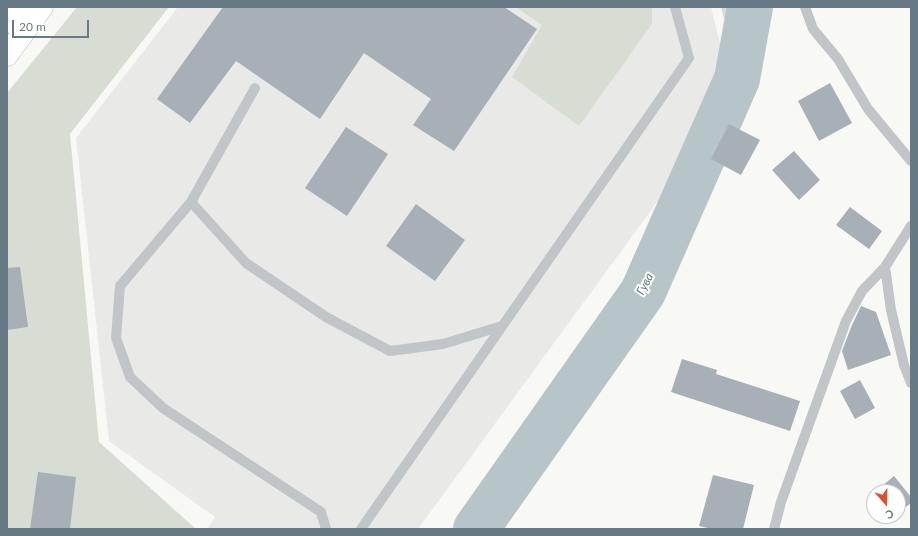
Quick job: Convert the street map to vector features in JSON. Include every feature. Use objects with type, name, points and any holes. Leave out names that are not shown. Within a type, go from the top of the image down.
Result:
[{"type":"highway","points":[[7,22],[18,7]]},
{"type":"highway","points":[[7,55],[42,7]]},
{"type":"lane","points":[[361,529],[689,58],[675,7]]},
{"type":"lane","points":[[805,7],[813,28],[838,59],[868,109],[911,160]]},
{"type":"lane","points":[[255,88],[191,202],[120,286],[116,338],[130,377],[163,408],[321,512],[326,529]]},
{"type":"lane","points":[[191,202],[246,264],[326,317],[390,351],[443,344],[502,326]]},
{"type":"lane","points":[[774,529],[781,502],[846,321],[862,291],[885,267],[911,226]]},
{"type":"lane","points":[[885,267],[891,310],[904,365],[911,383]]},
{"type":"shaded area","points":[[77,7],[169,7],[70,134],[99,442],[196,529],[7,529],[7,93]]},
{"type":"shaded area","points":[[178,7],[711,7],[724,59],[724,85],[715,113],[693,153],[418,529],[207,529],[215,517],[109,441],[76,138]]},
{"type":"shaded area","points":[[516,7],[652,7],[652,24],[579,126],[512,77],[542,25]]},
{"type":"shaded area","points":[[721,7],[756,7],[733,55]]},
{"type":"building","points":[[223,7],[504,7],[537,29],[454,151],[413,125],[431,99],[364,53],[320,119],[236,61],[190,123],[157,99]]},
{"type":"building","points":[[830,83],[852,123],[819,141],[798,101]]},
{"type":"building","points":[[729,124],[760,140],[741,175],[711,159]]},
{"type":"building","points":[[346,127],[388,154],[347,216],[305,188]]},
{"type":"building","points":[[794,151],[820,180],[799,200],[772,170]]},
{"type":"building","points":[[416,204],[465,240],[435,281],[386,246]]},
{"type":"building","points":[[850,207],[882,231],[869,249],[836,225]]},
{"type":"building","points":[[20,267],[28,327],[7,330],[7,268]]},
{"type":"building","points":[[861,306],[876,312],[891,355],[848,370],[842,351]]},
{"type":"building","points":[[682,359],[717,370],[716,374],[800,401],[790,431],[671,392]]},
{"type":"building","points":[[860,380],[875,408],[855,419],[840,391]]},
{"type":"building","points":[[38,472],[76,477],[70,529],[30,529]]},
{"type":"building","points":[[713,475],[754,485],[743,529],[712,529],[699,526]]},
{"type":"building","points":[[894,476],[900,484],[884,484]]},
{"type":"building","points":[[906,491],[911,497],[911,503],[906,507]]},
{"type":"waterway","name":"Гува","points":[[476,529],[643,292],[737,79],[750,7]]}]
